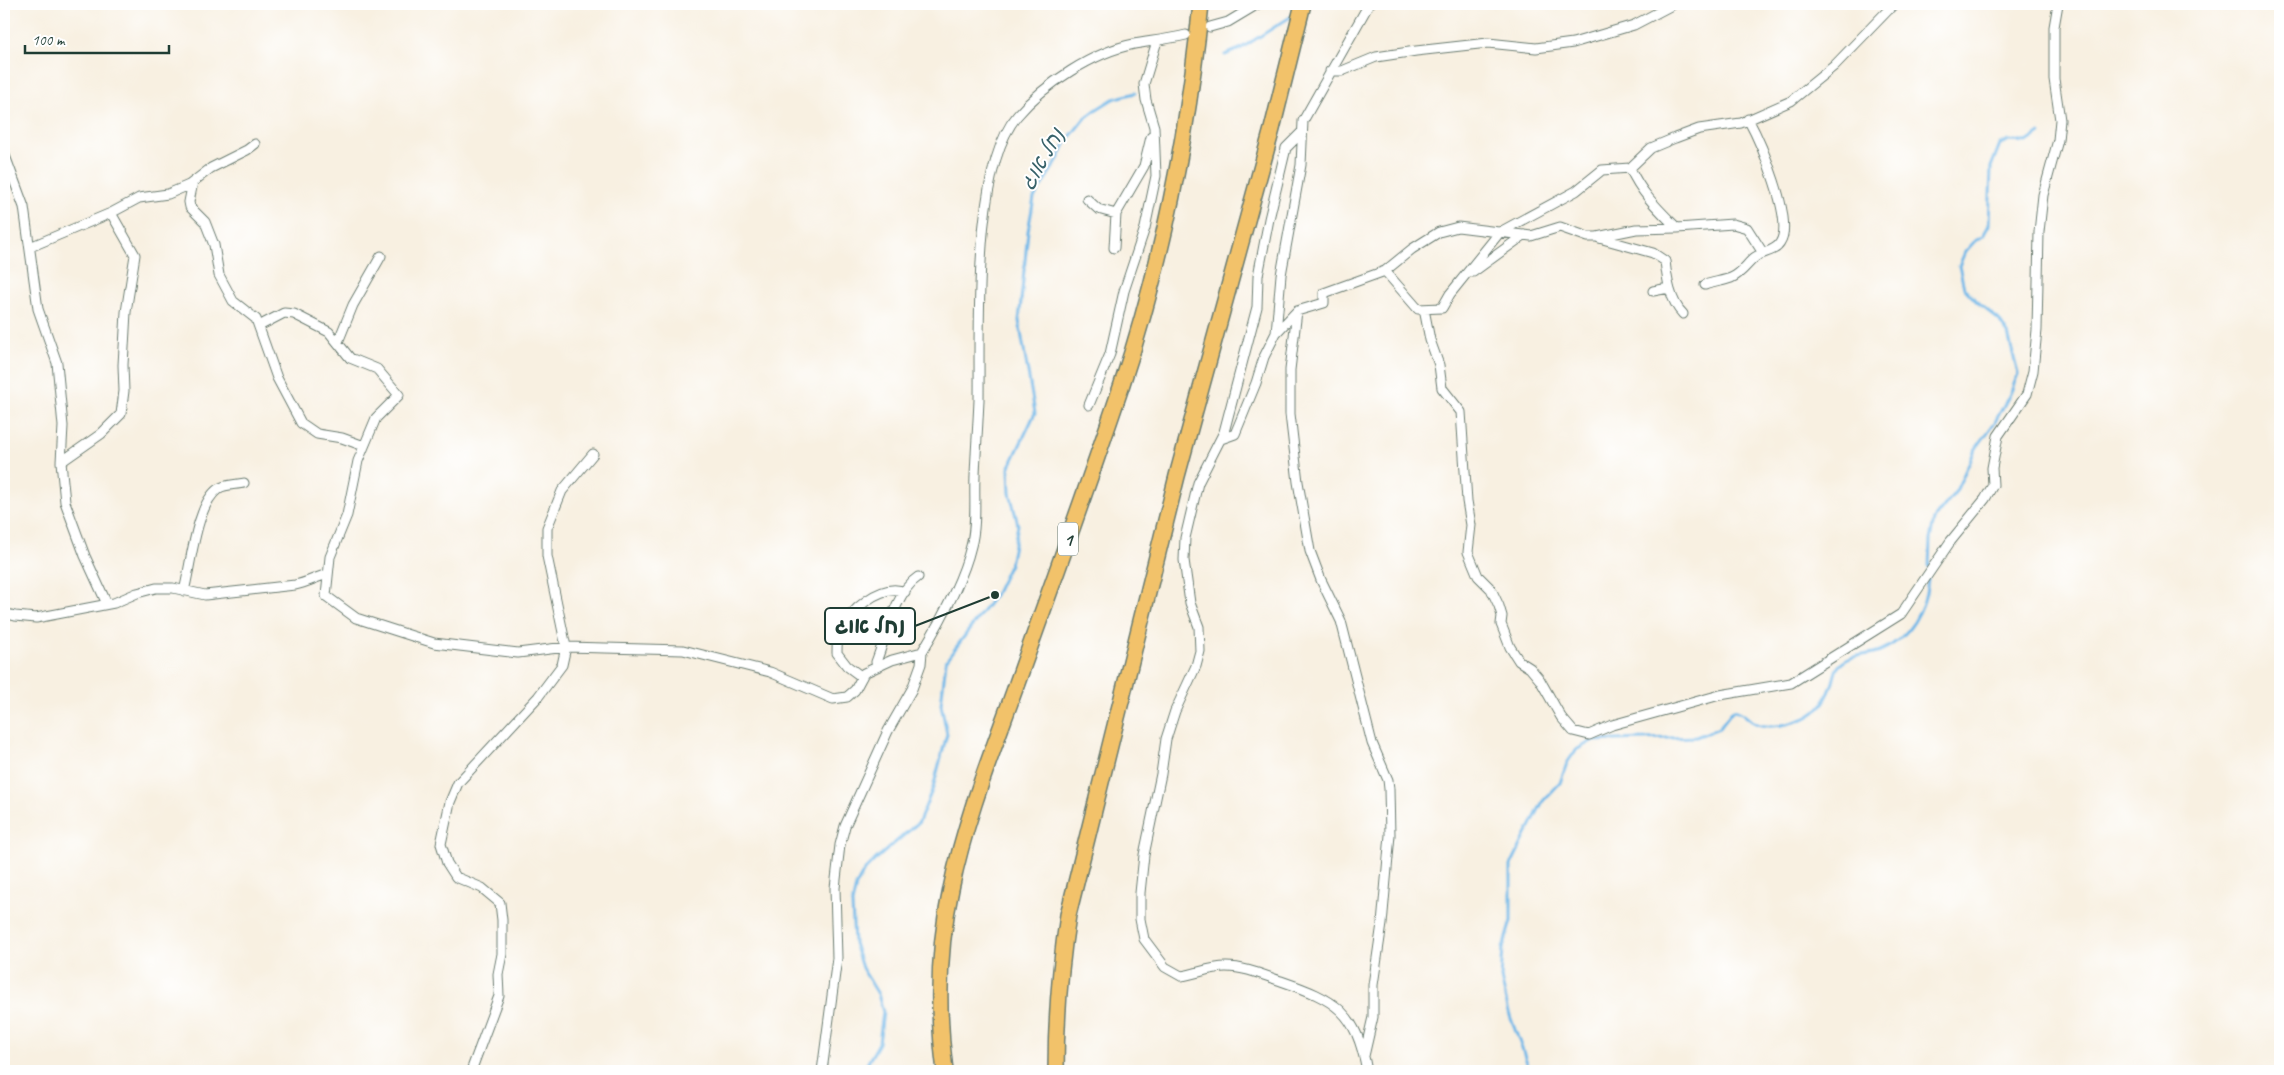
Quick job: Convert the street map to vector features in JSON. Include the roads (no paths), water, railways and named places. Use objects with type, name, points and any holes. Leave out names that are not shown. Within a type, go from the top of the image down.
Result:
[{"type":"highway","name":"1","points":[[945,1071],[940,996],[944,930],[951,888],[973,809],[1122,382],[1150,292],[1178,171],[1192,89],[1202,4]]},
{"type":"highway","points":[[1056,1071],[1056,1013],[1060,967],[1068,915],[1177,476],[1291,56],[1303,4]]},
{"type":"street","points":[[1210,27],[1228,22],[1258,4]]},
{"type":"street","points":[[1276,333],[1281,275],[1300,165],[1303,120],[1369,4]]},
{"type":"street","points":[[1330,70],[1342,72],[1376,57],[1416,51],[1488,43],[1536,48],[1573,43],[1634,25],[1674,4]]},
{"type":"street","points":[[1385,272],[1418,309],[1442,308],[1450,294],[1500,232],[1576,191],[1602,170],[1630,168],[1651,148],[1674,138],[1699,128],[1740,123],[1791,101],[1834,66],[1894,4]]},
{"type":"street","points":[[1424,309],[1430,340],[1439,365],[1442,388],[1461,412],[1467,501],[1471,525],[1468,552],[1478,576],[1491,589],[1499,606],[1502,616],[1501,624],[1510,647],[1520,661],[1530,668],[1540,680],[1560,717],[1573,731],[1589,735],[1612,725],[1720,695],[1791,683],[1901,614],[1950,542],[1985,499],[1993,485],[1992,468],[1998,436],[2027,394],[2033,371],[2037,330],[2039,232],[2042,195],[2058,140],[2060,120],[2054,79],[2054,27],[2058,4]]},
{"type":"street","points":[[822,1071],[838,958],[835,888],[840,845],[845,826],[888,731],[912,690],[921,664],[922,652],[938,624],[972,546],[984,229],[990,179],[1003,139],[1016,116],[1035,98],[1084,62],[1133,44],[1186,35]]},
{"type":"street","points":[[1089,405],[1110,354],[1124,291],[1145,228],[1156,176],[1154,127],[1146,100],[1144,84],[1158,41]]},
{"type":"street","points":[[1704,285],[1730,278],[1745,268],[1754,257],[1770,251],[1780,243],[1784,229],[1784,215],[1758,138],[1748,119]]},
{"type":"street","points":[[1114,248],[1116,214],[1144,166],[1154,127]]},
{"type":"street","points":[[1302,132],[1286,148],[1258,276],[1257,307],[1221,439],[1198,483],[1185,538],[1184,560],[1190,603],[1199,627],[1200,651],[1196,666],[1175,711],[1166,739],[1161,774],[1144,855],[1140,919],[1144,939],[1153,954],[1165,967],[1181,976],[1224,967],[1242,968],[1312,992],[1329,1000],[1351,1024],[1358,1035],[1367,1071]]},
{"type":"street","points":[[30,247],[111,213],[139,198],[168,194],[193,182],[211,168],[247,150],[254,144]]},
{"type":"street","points":[[4,154],[24,207],[38,309],[57,363],[63,426],[61,462],[64,502],[85,556],[107,604]]},
{"type":"street","points":[[1630,168],[1637,185],[1677,228]]},
{"type":"street","points":[[193,182],[188,202],[190,207],[205,222],[214,245],[219,275],[233,301],[256,318],[277,378],[301,423],[317,434],[342,438],[364,446]]},
{"type":"street","points":[[1087,199],[1098,209],[1116,214]]},
{"type":"street","points":[[61,462],[101,434],[121,414],[124,392],[123,366],[126,347],[126,312],[135,255],[111,213]]},
{"type":"street","points":[[1597,238],[1636,229],[1733,224],[1747,228],[1763,253]]},
{"type":"street","points":[[1221,439],[1235,434],[1256,384],[1264,357],[1276,333],[1298,310],[1324,302],[1324,293],[1385,272],[1412,249],[1439,232],[1458,227],[1531,236],[1560,227],[1588,237],[1653,253],[1665,261],[1669,288],[1677,308],[1683,314]]},
{"type":"street","points":[[1464,278],[1524,235]]},
{"type":"street","points":[[338,342],[353,305],[381,256]]},
{"type":"street","points":[[1653,291],[1669,288]]},
{"type":"street","points":[[1298,310],[1290,370],[1290,414],[1298,482],[1310,551],[1321,580],[1341,621],[1372,744],[1388,780],[1389,789],[1390,835],[1382,924],[1372,985],[1373,1017],[1364,1056]]},
{"type":"street","points":[[259,326],[284,313],[294,314],[329,332],[350,358],[377,369],[399,395],[376,418],[358,460],[348,515],[330,557],[326,596],[356,618],[434,642],[518,653],[566,647],[683,650],[770,672],[833,699],[847,697],[855,690],[864,673],[892,660],[922,652]]},
{"type":"street","points":[[471,1071],[499,996],[502,920],[500,903],[482,888],[456,877],[447,863],[440,844],[450,802],[458,783],[553,680],[562,665],[566,647],[547,556],[547,528],[562,491],[593,454]]},
{"type":"street","points":[[184,591],[200,519],[210,496],[219,487],[244,483]]},
{"type":"street","points":[[4,613],[36,618],[107,604],[156,588],[173,588],[205,595],[296,585],[306,583],[313,577],[328,574]]},
{"type":"street","points":[[877,667],[876,662],[893,614],[905,592],[918,577]]},
{"type":"street","points":[[862,677],[847,666],[837,652],[839,632],[865,601],[887,590],[897,589],[905,592]]},
{"type":"waterway","name":"נחל אוג","points":[[1225,55],[1240,49],[1295,14]]},
{"type":"waterway","name":"נחל אוג","points":[[863,1071],[879,1043],[883,1012],[878,994],[862,968],[854,943],[852,904],[856,886],[864,871],[919,822],[933,788],[947,734],[941,704],[946,661],[995,595],[1010,564],[1018,525],[1010,493],[1009,468],[1035,413],[1019,321],[1028,231],[1034,198],[1060,156],[1066,142],[1084,119],[1113,99],[1135,93]]},
{"type":"waterway","points":[[1929,567],[1930,540],[1934,519],[1956,491],[1975,450],[1995,422],[2018,374],[2008,334],[1999,320],[1964,288],[1959,266],[1965,252],[1975,241],[1983,236],[1989,225],[1991,167],[2000,144],[2008,141],[2027,142],[2040,133]]},
{"type":"waterway","points":[[1530,1071],[1509,1013],[1501,978],[1503,948],[1511,921],[1511,865],[1543,801],[1560,783],[1567,763],[1576,750],[1592,741],[1696,737],[1719,728],[1733,710],[1740,712],[1755,723],[1765,726],[1782,725],[1803,719],[1823,703],[1830,692],[1838,667],[1848,659],[1874,653],[1890,646],[1907,631],[1920,612],[1927,590],[1928,579]]},
{"type":"place","name":"נחל אוג","points":[[995,595]]}]
